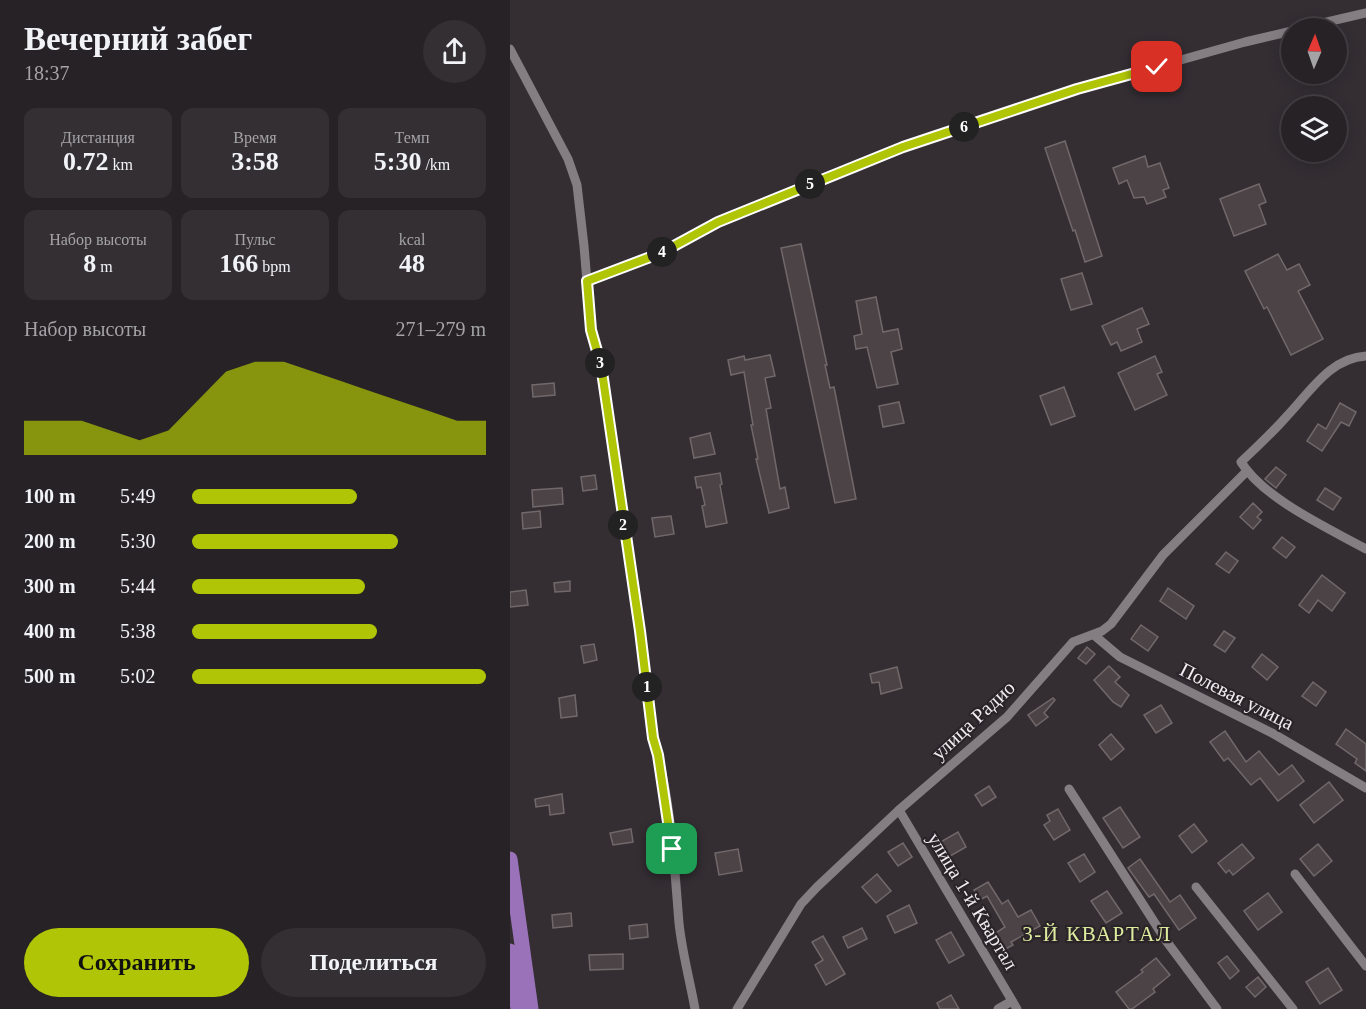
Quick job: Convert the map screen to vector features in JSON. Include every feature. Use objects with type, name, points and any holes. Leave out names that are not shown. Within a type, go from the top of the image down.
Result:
[{"type":"main road","points":[[510,859],[531,1009]]},
{"type":"main road","points":[[510,951],[518,1009]]},
{"type":"street","points":[[1344,18],[1366,13]]},
{"type":"street","points":[[587,281],[661,253],[718,222],[903,147],[1077,89],[1281,34]]},
{"type":"street","points":[[510,49],[568,159],[577,185],[591,330],[601,365],[640,631],[653,738],[665,800],[678,898],[679,925],[695,1009]]},
{"type":"street","points":[[1366,356],[1346,360],[1324,374],[1287,417],[1241,462],[1247,471],[1288,506],[1366,549]]},
{"type":"street","name":"улица Радио","points":[[737,1009],[801,904],[899,810],[1007,717],[1073,642],[1102,632],[1111,624],[1163,555],[1247,471]]},
{"type":"street","name":"Полевая улица","points":[[1094,635],[1120,657],[1272,734],[1366,788]]},
{"type":"street","points":[[1069,789],[1167,942],[1216,1009]]},
{"type":"street","name":"улица 1-й Квартал","points":[[899,810],[1014,1005]]},
{"type":"street","points":[[1295,874],[1366,966]]},
{"type":"street","points":[[1196,887],[1293,1009]]},
{"type":"street","points":[[998,1009],[1014,1005]]},
{"type":"building","points":[[1065,141],[1102,256],[1085,262],[1045,148]]},
{"type":"building","points":[[1145,156],[1148,167],[1160,163],[1169,188],[1163,190],[1166,197],[1147,204],[1144,197],[1134,198],[1127,180],[1119,184],[1113,168]]},
{"type":"building","points":[[1259,184],[1266,202],[1259,205],[1266,224],[1234,236],[1220,199]]},
{"type":"building","points":[[801,244],[830,388],[834,387],[856,499],[835,503],[781,248]]},
{"type":"building","points":[[1278,254],[1287,270],[1299,264],[1310,285],[1298,291],[1323,339],[1291,355],[1267,307],[1264,309],[1245,271]]},
{"type":"building","points":[[1082,273],[1092,304],[1071,310],[1061,279]]},
{"type":"building","points":[[876,297],[883,332],[898,329],[902,349],[891,352],[898,384],[877,388],[867,347],[856,349],[854,336],[862,334],[856,301]]},
{"type":"building","points":[[1142,308],[1149,324],[1137,329],[1142,342],[1121,351],[1117,342],[1111,345],[1102,326]]},
{"type":"building","points":[[770,355],[775,376],[765,378],[771,408],[766,409],[780,489],[785,487],[789,508],[769,513],[756,459],[758,459],[744,372],[731,375],[728,360],[744,356],[745,360]]},
{"type":"building","points":[[1155,356],[1162,372],[1157,374],[1167,395],[1135,410],[1118,373]]},
{"type":"building","points":[[554,383],[555,395],[533,397],[532,385]]},
{"type":"building","points":[[1064,387],[1075,416],[1051,425],[1040,396]]},
{"type":"building","points":[[899,402],[904,423],[883,427],[879,406]]},
{"type":"building","points":[[1340,403],[1356,412],[1349,426],[1341,422],[1322,451],[1307,441],[1318,424],[1326,429]]},
{"type":"building","points":[[710,433],[715,454],[694,458],[690,438]]},
{"type":"building","points":[[1276,467],[1286,475],[1276,488],[1265,479]]},
{"type":"building","points":[[720,473],[727,523],[706,527],[702,506],[705,505],[701,487],[697,488],[695,477]]},
{"type":"building","points":[[595,475],[597,489],[583,491],[581,477]]},
{"type":"building","points":[[562,488],[563,504],[533,507],[532,490]]},
{"type":"building","points":[[1325,488],[1341,498],[1333,510],[1317,500]]},
{"type":"building","points":[[1253,503],[1262,512],[1257,517],[1261,520],[1253,529],[1240,517]]},
{"type":"building","points":[[540,511],[541,527],[523,529],[522,513]]},
{"type":"building","points":[[671,516],[674,534],[655,537],[652,518]]},
{"type":"building","points":[[1282,537],[1295,547],[1286,558],[1273,548]]},
{"type":"building","points":[[1226,552],[1238,561],[1229,573],[1216,564]]},
{"type":"building","points":[[1322,575],[1345,593],[1332,611],[1318,600],[1309,613],[1299,605]]},
{"type":"building","points":[[570,581],[570,591],[555,592],[554,583]]},
{"type":"building","points":[[1168,588],[1194,606],[1186,619],[1160,601]]},
{"type":"building","points":[[526,590],[528,605],[510,607],[510,592]]},
{"type":"building","points":[[1141,625],[1158,637],[1148,651],[1131,639]]},
{"type":"building","points":[[1224,631],[1235,638],[1225,652],[1214,645]]},
{"type":"building","points":[[594,644],[597,660],[584,663],[581,646]]},
{"type":"building","points":[[1087,647],[1095,654],[1086,664],[1078,658]]},
{"type":"building","points":[[1262,654],[1278,667],[1267,680],[1252,667]]},
{"type":"building","points":[[1109,666],[1120,677],[1115,682],[1129,695],[1121,707],[1113,702],[1094,680]]},
{"type":"building","points":[[897,667],[902,688],[881,694],[879,682],[872,683],[870,674]]},
{"type":"building","points":[[1313,682],[1326,692],[1316,706],[1302,696]]},
{"type":"building","points":[[575,695],[577,716],[561,718],[559,698]]},
{"type":"building","points":[[1053,698],[1055,700],[1044,713],[1048,717],[1036,726],[1028,715]]},
{"type":"building","points":[[1161,705],[1172,723],[1156,733],[1144,715]]},
{"type":"building","points":[[1346,729],[1366,744],[1366,771],[1355,763],[1357,759],[1336,744]]},
{"type":"building","points":[[1225,731],[1246,762],[1259,751],[1279,775],[1292,765],[1304,781],[1278,801],[1260,778],[1251,785],[1228,758],[1224,761],[1210,742]]},
{"type":"building","points":[[1111,734],[1124,749],[1111,760],[1099,745]]},
{"type":"building","points":[[1329,782],[1343,800],[1314,823],[1300,805]]},
{"type":"building","points":[[989,786],[996,797],[982,806],[975,795]]},
{"type":"building","points":[[562,794],[564,813],[550,815],[549,805],[536,807],[535,799]]},
{"type":"building","points":[[1120,807],[1140,837],[1123,848],[1103,818]]},
{"type":"building","points":[[1058,809],[1070,830],[1054,840],[1044,825],[1050,821],[1047,815]]},
{"type":"building","points":[[1194,824],[1207,841],[1192,853],[1179,836]]},
{"type":"building","points":[[631,829],[633,842],[613,845],[610,833]]},
{"type":"building","points":[[958,832],[966,847],[945,859],[937,844]]},
{"type":"building","points":[[903,843],[912,857],[898,866],[888,852]]},
{"type":"building","points":[[1242,844],[1254,858],[1233,875],[1229,870],[1226,873],[1218,863]]},
{"type":"building","points":[[1318,844],[1332,861],[1314,876],[1300,859]]},
{"type":"building","points":[[738,849],[742,871],[719,875],[715,853]]},
{"type":"building","points":[[1084,854],[1095,872],[1080,882],[1068,863]]},
{"type":"building","points":[[1140,859],[1170,902],[1180,895],[1196,918],[1179,930],[1154,894],[1149,897],[1128,868]]},
{"type":"building","points":[[877,874],[891,891],[876,903],[862,887]]},
{"type":"building","points":[[988,882],[1002,904],[1008,900],[1018,917],[1031,910],[1040,926],[1011,942],[1013,945],[1000,952],[991,936],[1005,927],[987,896],[980,900],[974,890]]},
{"type":"building","points":[[1107,891],[1122,913],[1106,923],[1091,901]]},
{"type":"building","points":[[1268,893],[1282,912],[1258,930],[1244,911]]},
{"type":"building","points":[[909,905],[917,923],[895,933],[887,916]]},
{"type":"building","points":[[571,913],[572,926],[553,928],[552,915]]},
{"type":"building","points":[[647,924],[648,937],[630,939],[629,926]]},
{"type":"building","points":[[862,928],[867,939],[848,948],[843,937]]},
{"type":"building","points":[[951,932],[964,955],[949,963],[936,940]]},
{"type":"building","points":[[823,936],[845,974],[826,985],[815,965],[823,960],[812,942]]},
{"type":"building","points":[[623,954],[623,969],[590,970],[589,955]]},
{"type":"building","points":[[1227,956],[1239,971],[1230,979],[1218,963]]},
{"type":"building","points":[[1156,958],[1170,975],[1153,989],[1155,992],[1129,1009],[1116,992],[1143,972],[1141,970]]},
{"type":"building","points":[[1328,968],[1342,990],[1320,1004],[1306,982]]},
{"type":"building","points":[[1258,977],[1266,987],[1255,997],[1246,987]]},
{"type":"building","points":[[951,995],[959,1009],[940,1009],[937,1003]]},
{"type":"district","name":"3-Й КВАРТАЛ","points":[[1097,934]]},
{"type":"route","points":[[672,849],[658,755],[653,738],[640,631],[601,365],[591,330],[587,281],[661,253],[718,222],[903,147],[1077,89],[1157,67]]}]
